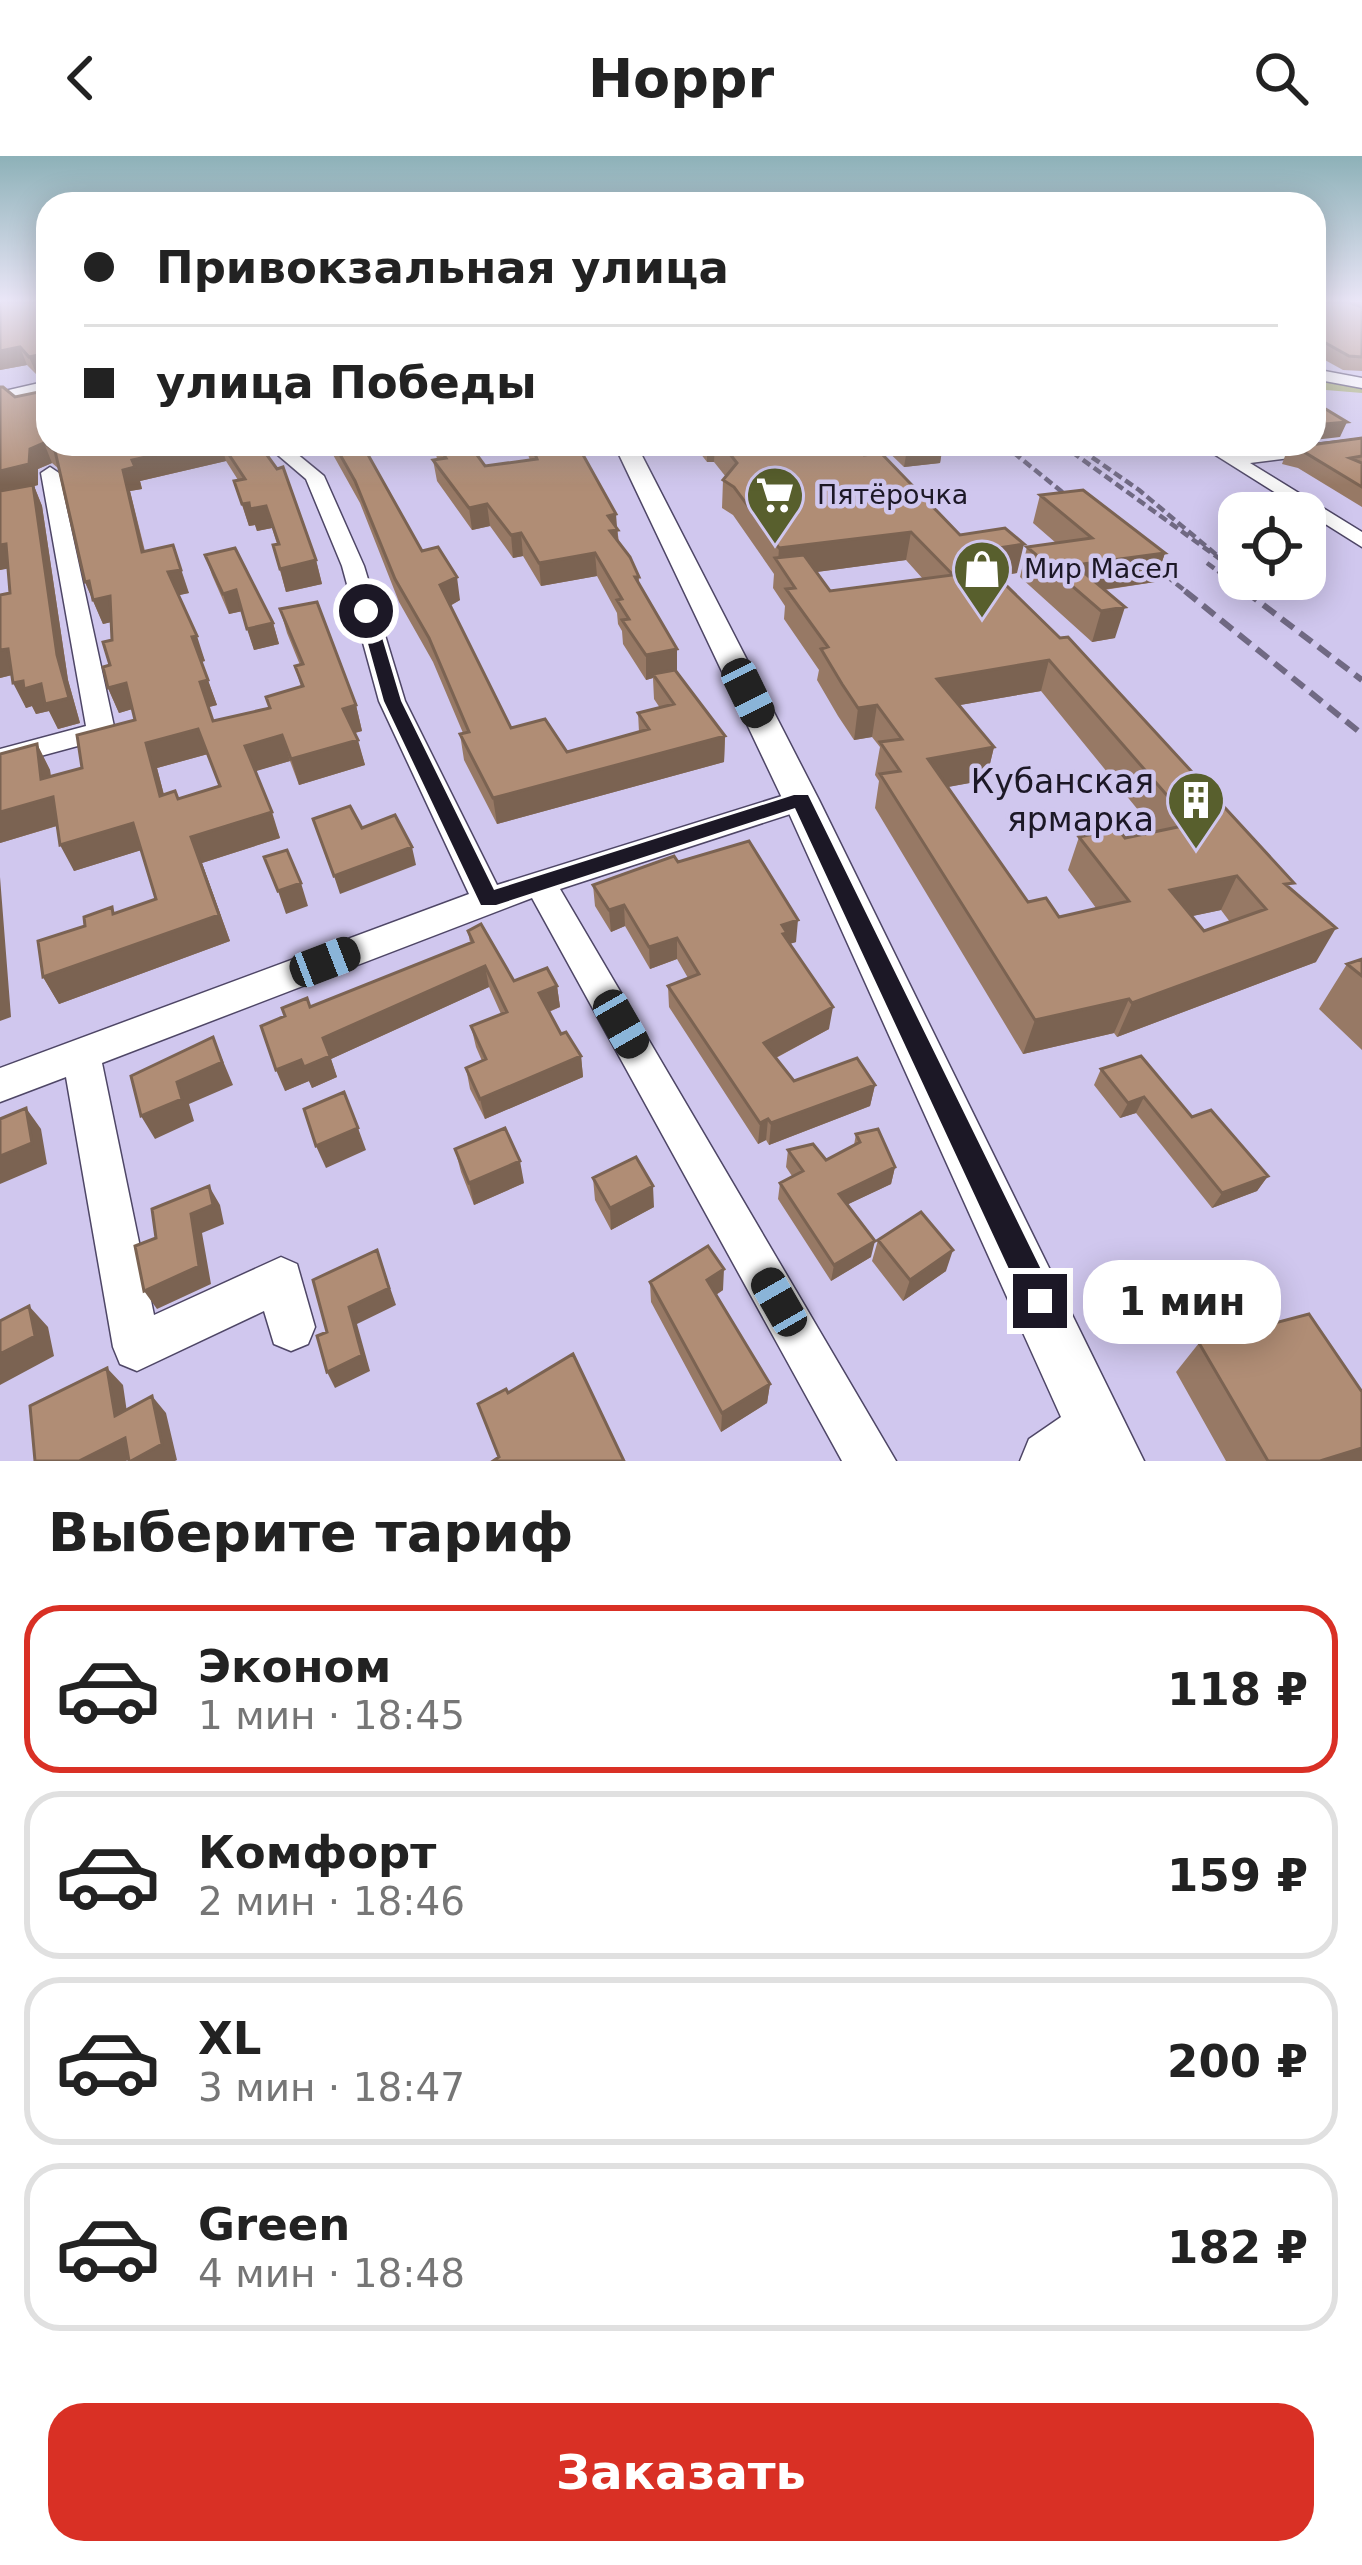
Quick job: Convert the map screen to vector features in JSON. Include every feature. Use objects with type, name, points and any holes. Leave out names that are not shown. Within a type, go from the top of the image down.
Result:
[{"type":"street","points":[[1326,376],[1362,383]]},
{"type":"street","points":[[0,398],[36,390]]},
{"type":"street","points":[[1326,448],[1362,444]]},
{"type":"street","points":[[289,456],[314,476],[353,566],[392,701],[488,900]]},
{"type":"street","points":[[631,456],[801,800],[1087,1450]]},
{"type":"street","points":[[1227,456],[1362,541]]},
{"type":"street","points":[[1232,459],[1258,456]]},
{"type":"street","points":[[0,758],[101,730],[46,488]]},
{"type":"street","points":[[0,1085],[488,900],[801,800]]},
{"type":"street","points":[[541,884],[870,1461]]},
{"type":"street","points":[[81,1054],[136,1347],[281,1280],[292,1327]]},
{"type":"building","points":[[0,387],[15,397],[36,393],[36,446],[30,449],[29,464],[0,471]]},
{"type":"building","points":[[1326,409],[1347,422],[1326,424]]},
{"type":"building","points":[[1362,438],[1362,456],[1350,458],[1362,463],[1362,487],[1311,456],[1326,456],[1326,443]]},
{"type":"building","points":[[56,456],[150,456],[132,460],[135,467],[123,470],[142,552],[173,545],[181,570],[168,572],[197,636],[192,637],[208,680],[200,682],[213,721],[270,708],[266,697],[303,686],[295,666],[303,664],[280,609],[317,602],[356,705],[343,709],[358,740],[291,759],[282,735],[245,746],[272,812],[191,837],[219,915],[43,977],[38,941],[85,926],[84,917],[112,907],[113,914],[156,899],[133,823],[60,845],[53,797],[0,812],[0,754],[37,744],[41,779],[82,768],[77,735],[135,720],[126,683],[108,688],[103,667],[110,665],[103,642],[112,640],[110,596],[93,600],[89,581],[85,582]],"holes":[[[198,729],[220,786],[178,799],[175,791],[160,796],[146,743]]]},
{"type":"building","points":[[230,456],[268,456],[277,469],[283,467],[316,560],[280,569],[273,545],[279,544],[266,506],[250,509],[249,503],[242,504],[234,481],[245,479]]},
{"type":"building","points":[[341,456],[369,456],[422,551],[438,547],[457,577],[440,585],[511,728],[545,719],[567,752],[649,729],[638,713],[674,704],[653,674],[675,670],[725,736],[493,798],[460,734],[469,732],[429,638],[395,579]]},
{"type":"building","points":[[478,456],[485,466],[536,456],[584,456],[616,514],[608,516],[618,530],[610,531],[630,557],[639,577],[635,577],[677,649],[646,655],[622,620],[629,619],[617,600],[622,599],[595,553],[539,563],[521,533],[511,535],[487,504],[469,508],[433,460]]},
{"type":"building","points":[[731,456],[884,456],[960,535],[1005,528],[1024,544],[972,552],[1060,638],[1068,637],[1294,883],[1285,884],[1336,928],[1132,1003],[1129,999],[1035,1020],[880,774],[900,771],[880,742],[902,739],[877,705],[858,708],[821,649],[828,647],[786,589],[795,588],[775,558],[804,555],[830,591],[953,575],[911,532],[779,548],[734,487],[723,480],[737,463]],"holes":[[[1049,660],[1192,824],[1125,838],[1118,829],[1079,837],[1129,901],[1059,917],[1046,898],[1028,902],[928,759],[994,747],[937,679]],[[1237,876],[1266,909],[1204,931],[1170,890]]]},
{"type":"building","points":[[33,485],[57,655],[69,698],[45,704],[41,684],[24,689],[23,681],[13,683],[8,649],[0,650],[0,595],[10,593],[6,544],[0,545],[0,491]]},
{"type":"building","points":[[1083,490],[1165,553],[1075,565],[1125,607],[1101,611],[1027,547],[1092,538],[1040,495]]},
{"type":"building","points":[[235,548],[273,623],[247,629],[236,590],[223,594],[205,555]]},
{"type":"building","points":[[350,806],[362,828],[395,815],[412,847],[334,876],[313,819]]},
{"type":"building","points":[[749,841],[798,920],[782,925],[787,933],[783,934],[833,1007],[764,1043],[794,1081],[857,1058],[875,1085],[771,1123],[768,1119],[760,1123],[668,986],[699,974],[677,938],[649,947],[624,905],[609,910],[593,885],[674,856],[678,862]]},
{"type":"building","points":[[287,850],[301,883],[278,891],[264,857]]},
{"type":"building","points":[[481,924],[514,981],[547,968],[557,986],[539,993],[561,1034],[566,1032],[581,1056],[480,1099],[466,1068],[486,1059],[471,1026],[507,1012],[485,966],[323,1038],[330,1056],[304,1067],[301,1060],[276,1070],[261,1026],[285,1016],[282,1008],[307,998],[310,1007],[473,942],[468,931]]},
{"type":"building","points":[[1362,959],[1362,976],[1347,964]]},
{"type":"building","points":[[213,1037],[222,1062],[177,1082],[182,1099],[141,1116],[131,1076]]},
{"type":"building","points":[[1141,1056],[1192,1117],[1211,1110],[1268,1176],[1222,1193],[1144,1097],[1128,1103],[1101,1069]]},
{"type":"building","points":[[344,1092],[358,1128],[316,1146],[304,1109]]},
{"type":"building","points":[[26,1108],[32,1143],[0,1156],[0,1119]]},
{"type":"building","points":[[505,1128],[520,1161],[469,1183],[455,1149]]},
{"type":"building","points":[[878,1129],[895,1167],[839,1194],[875,1241],[834,1265],[780,1183],[803,1171],[788,1150],[813,1144],[826,1160],[860,1142],[856,1134]]},
{"type":"building","points":[[636,1157],[653,1186],[610,1208],[593,1178]]},
{"type":"building","points":[[209,1186],[213,1205],[191,1214],[199,1266],[144,1291],[135,1246],[156,1238],[152,1209]]},
{"type":"building","points":[[921,1212],[953,1250],[910,1280],[878,1240]]},
{"type":"building","points":[[708,1246],[724,1269],[707,1280],[770,1384],[722,1413],[650,1282]]},
{"type":"building","points":[[377,1250],[389,1288],[349,1307],[362,1355],[327,1372],[317,1336],[327,1332],[313,1280]]},
{"type":"building","points":[[29,1306],[35,1336],[0,1354],[0,1321]]},
{"type":"building","points":[[1309,1314],[1362,1392],[1362,1448],[1320,1461],[1268,1461],[1199,1343]]},
{"type":"building","points":[[573,1354],[624,1461],[493,1461],[499,1457],[478,1404],[506,1389],[508,1393]]},
{"type":"building","points":[[107,1368],[115,1416],[152,1396],[162,1444],[131,1461],[125,1438],[79,1461],[35,1461],[30,1406]]},
{"type":"waterway","points":[[1326,383],[1362,386]]},
{"type":"railway","points":[[1018,456],[1087,512]]},
{"type":"railway","points":[[1078,456],[1231,567],[1090,456]]},
{"type":"railway","points":[[1134,550],[1189,594]]},
{"type":"railway","points":[[1207,563],[1218,571]]},
{"type":"railway","points":[[1185,591],[1362,734]]},
{"type":"railway","points":[[1257,600],[1362,680]]},
{"type":"place","name":"Пятёрочка","points":[[775,546]]},
{"type":"place","name":"Мир Масел","points":[[982,620]]},
{"type":"place","name":"Кубанская ярмарка","points":[[1196,851]]},
{"type":"route","points":[[366,611],[392,701],[488,900],[801,800],[1040,1301]]}]
